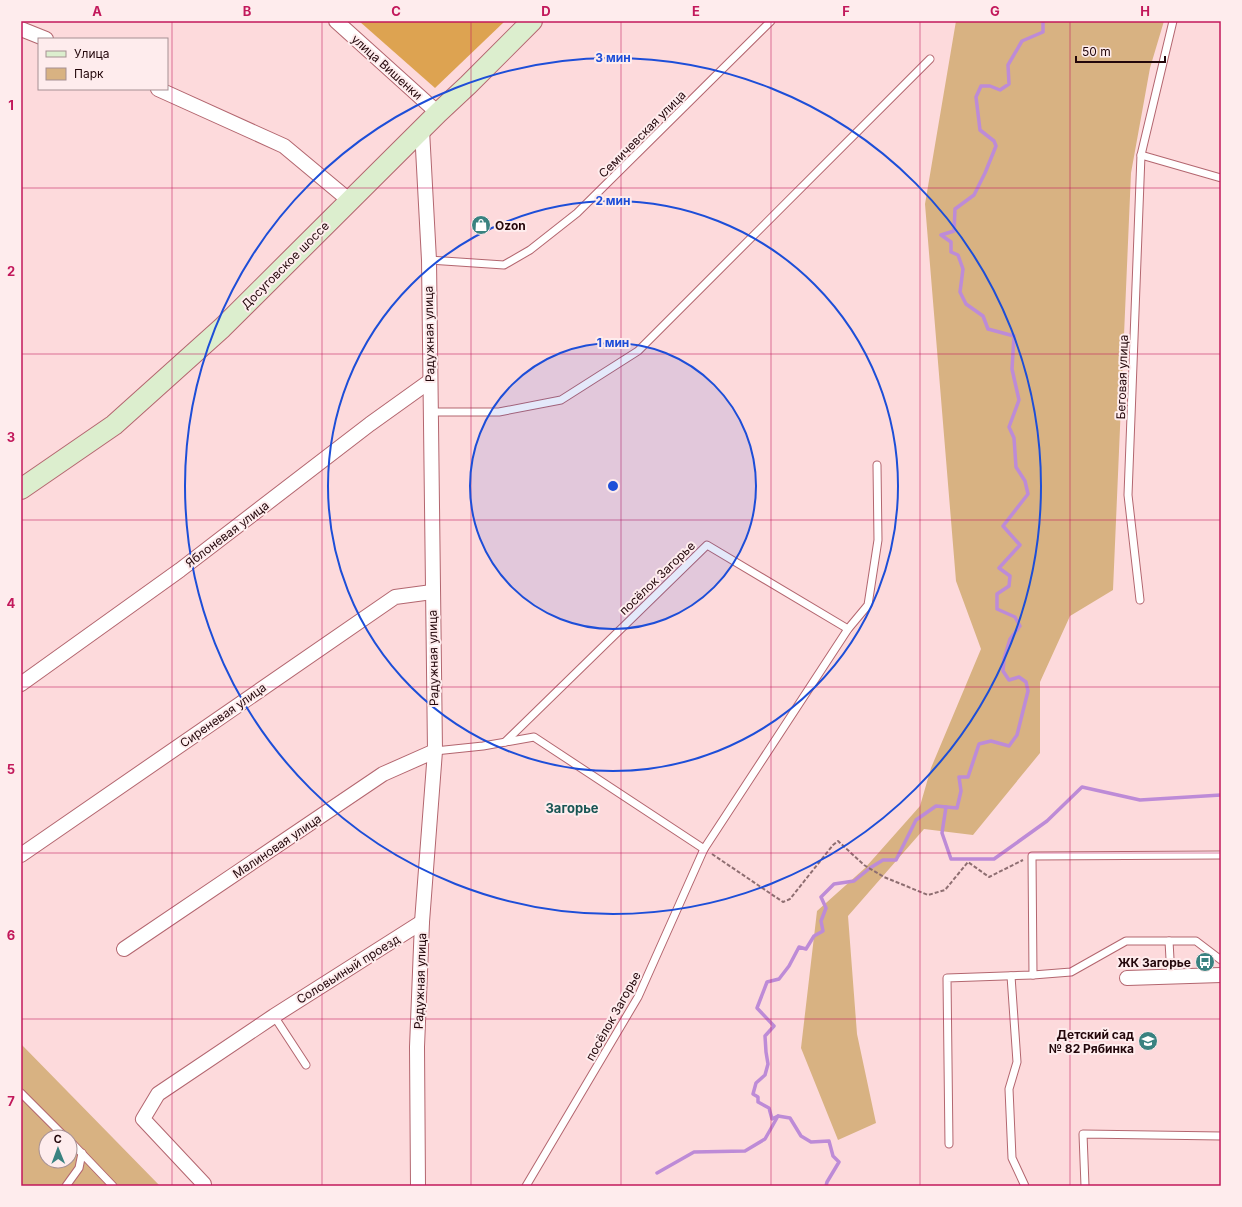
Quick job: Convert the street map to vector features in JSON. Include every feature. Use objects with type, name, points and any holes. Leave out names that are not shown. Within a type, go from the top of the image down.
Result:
[{"type":"main road","name":"Досуговское шоссе","points":[[21,489],[114,425],[222,328],[532,21]]},
{"type":"street","name":"улица Вишенки","points":[[336,21],[438,113]]},
{"type":"street","points":[[21,29],[44,38]]},
{"type":"street","points":[[160,90],[284,146],[350,201]]},
{"type":"street","name":"Радужная улица","points":[[418,1186],[417,1047],[422,922],[435,751],[429,260],[422,130]]},
{"type":"street","name":"Яблоневая улица","points":[[21,684],[180,570],[370,424],[430,381]]},
{"type":"street","name":"Сиреневая улица","points":[[21,855],[395,597],[432,592]]},
{"type":"street","name":"Малиновая улица","points":[[124,949],[383,774],[435,751]]},
{"type":"street","name":"Соловьиный проезд","points":[[204,1186],[204,1184],[143,1119],[158,1094],[274,1016],[422,922]]},
{"type":"street","points":[[1127,978],[1221,975]]},
{"type":"lane","name":"Семичевская улица","points":[[429,260],[504,265],[530,250],[577,213],[771,21]]},
{"type":"lane","name":"Беговая улица","points":[[1140,600],[1128,495],[1141,155],[1173,21]]},
{"type":"lane","points":[[430,412],[499,412],[561,400],[638,351],[930,59]]},
{"type":"lane","points":[[1141,155],[1221,178]]},
{"type":"lane","name":"посёлок Загорье","points":[[526,1186],[638,997],[704,849],[848,629],[868,605],[878,540],[877,465]]},
{"type":"lane","name":"посёлок Загорье","points":[[505,742],[707,545],[848,629]]},
{"type":"lane","points":[[435,751],[483,746],[534,737],[704,849]]},
{"type":"lane","points":[[1033,975],[1032,856],[1221,856]]},
{"type":"lane","points":[[1169,941],[1171,977]]},
{"type":"lane","points":[[950,1144],[947,978],[1071,972],[1126,942],[1196,941],[1221,960]]},
{"type":"lane","points":[[1012,976],[1017,1062],[1009,1089],[1012,1158],[1025,1186]]},
{"type":"lane","points":[[274,1016],[306,1065]]},
{"type":"lane","points":[[21,1093],[58,1129]]},
{"type":"lane","points":[[1085,1186],[1084,1134],[1221,1136]]},
{"type":"lane","points":[[78,1149],[113,1186]]},
{"type":"lane","points":[[66,1186],[79,1168],[82,1153]]},
{"type":"path","points":[[704,849],[783,902],[790,899],[828,850],[838,841],[864,865],[884,877],[928,895],[945,890],[968,862],[989,877],[1032,856]]},
{"type":"green space","points":[[956,21],[1164,21],[1150,68],[1131,173],[1113,590],[1070,616],[1040,682],[1040,753],[973,835],[924,829],[848,916],[857,1034],[876,1123],[838,1140],[801,1048],[817,911],[865,868],[920,806],[931,768],[981,649],[956,581],[925,204]]},
{"type":"green space","points":[[21,1044],[160,1186],[21,1186]]},
{"type":"shaded area","points":[[359,21],[505,21],[435,88]]},
{"type":"waterway","points":[[826,1186],[839,1162],[833,1156],[829,1141],[811,1142],[801,1136],[790,1118],[778,1116],[772,1119],[769,1108],[758,1102],[758,1097],[753,1094],[756,1083],[765,1075],[768,1064],[765,1036],[774,1026],[757,1008],[767,982],[779,979],[789,966],[799,947],[806,949],[814,936],[823,931],[821,921],[826,908],[821,897],[834,884],[854,881],[883,860],[896,860],[916,820],[936,806],[957,808],[961,791],[959,777],[968,777],[979,744],[991,741],[1009,746],[1017,735],[1028,691],[1026,682],[1019,677],[1009,680],[1003,671],[1004,659],[1010,639],[1020,626],[1015,617],[997,609],[997,594],[1009,586],[1010,576],[999,568],[1020,545],[1003,526],[1028,494],[1025,481],[1016,467],[1014,438],[1009,427],[1019,400],[1012,369],[1014,336],[988,329],[983,316],[966,304],[960,292],[963,269],[958,255],[951,252],[951,242],[941,235],[954,231],[955,209],[974,195],[996,146],[994,141],[980,130],[976,97],[981,86],[990,86],[1000,90],[1009,84],[1008,65],[1022,41],[1043,32],[1042,21]]},
{"type":"waterway","points":[[946,807],[942,833],[951,859],[994,859],[1047,821],[1082,787],[1140,800],[1221,795]]},
{"type":"waterway","points":[[657,1173],[694,1152],[745,1151],[765,1139],[778,1116]]},
{"type":"place","name":"Ozon","points":[[481,225]]},
{"type":"place","name":"ЖК Загорье","points":[[1205,962]]},
{"type":"place","name":"Детский сад № 82 Рябинка","points":[[1148,1041]]},
{"type":"district","name":"Загорье","points":[[572,808]]}]
